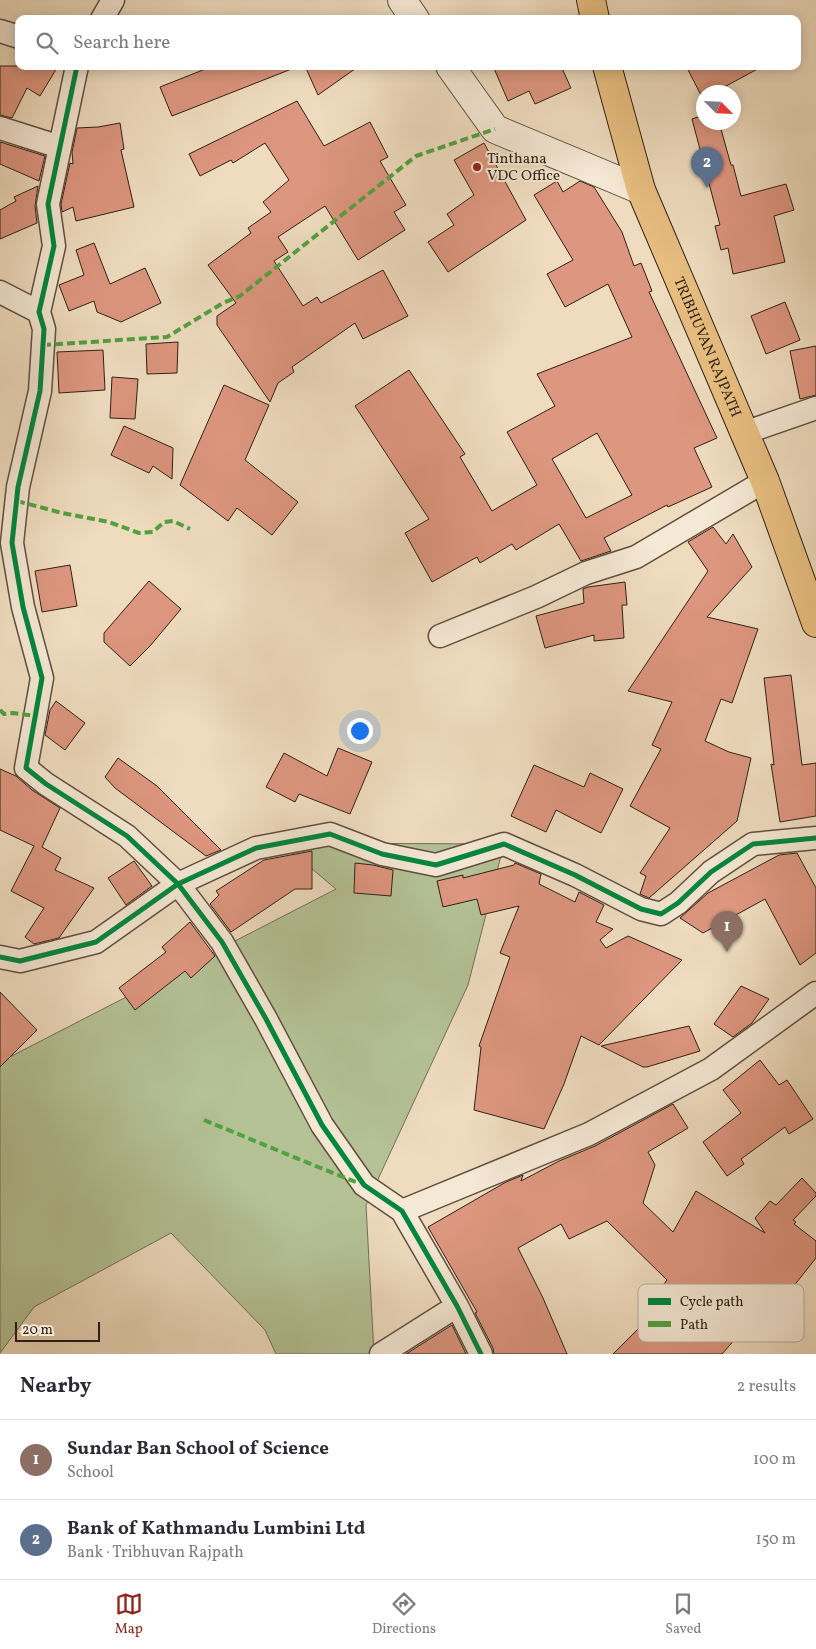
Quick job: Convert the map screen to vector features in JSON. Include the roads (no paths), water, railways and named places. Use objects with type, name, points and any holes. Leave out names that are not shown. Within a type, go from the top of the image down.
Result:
[{"type":"highway","points":[[591,0],[594,15]]},
{"type":"highway","name":"TRIBHUVAN RAJPATH","points":[[608,70],[641,190],[766,481],[816,623]]},
{"type":"street","points":[[104,15],[113,0]]},
{"type":"street","points":[[402,0],[412,15]]},
{"type":"street","points":[[0,31],[15,36]]},
{"type":"street","points":[[76,70],[48,204],[54,246],[39,312],[44,329],[40,391],[18,487],[12,543],[23,607],[42,678],[26,768],[46,784],[128,836],[178,884],[222,942],[266,1019],[322,1125],[364,1184],[402,1212],[457,1306],[481,1354]]},
{"type":"street","points":[[453,70],[495,129],[641,190]]},
{"type":"street","points":[[0,128],[60,147]]},
{"type":"street","points":[[0,292],[39,312]]},
{"type":"street","points":[[744,433],[816,408]]},
{"type":"street","points":[[440,636],[536,597],[586,573],[636,557],[766,481]]},
{"type":"street","points":[[0,957],[20,961],[96,942],[178,884],[256,848],[330,834],[382,854],[436,865],[504,844],[575,875],[641,909],[661,914],[678,903],[711,872],[753,844],[816,838]]},
{"type":"street","points":[[402,1212],[589,1134],[711,1069],[816,993]]},
{"type":"street","points":[[381,1354],[457,1306]]},
{"type":"place","name":"Tinthana VDC Office","points":[[477,167]]},
{"type":"place","name":"Bank of Kathmandu Lumbini Ltd","points":[[707,188]]},
{"type":"place","name":"Sundar Ban School of Science","points":[[727,952]]}]
